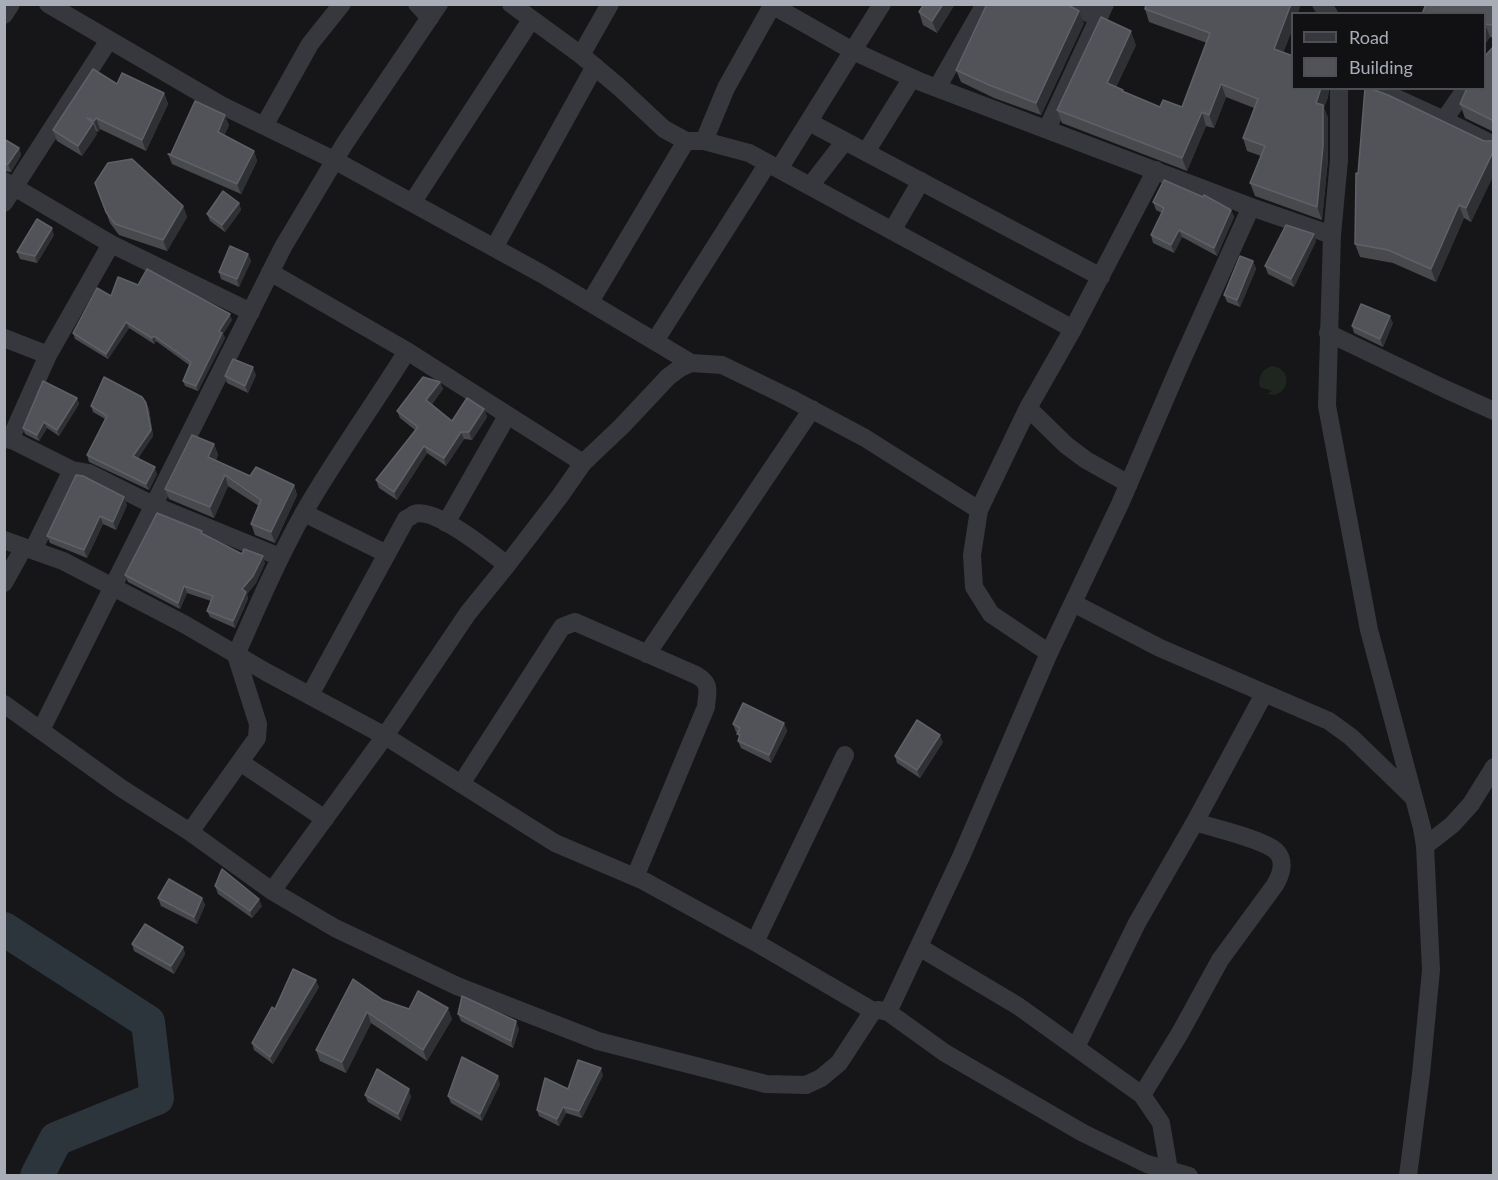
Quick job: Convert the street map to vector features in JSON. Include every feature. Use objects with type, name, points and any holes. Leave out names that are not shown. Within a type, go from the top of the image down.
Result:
[{"type":"street","points":[[48,4],[221,105],[334,160],[494,248],[691,363],[722,365],[866,438],[979,510]]},
{"type":"street","points":[[41,730],[283,248],[334,160],[435,11],[417,4]]},
{"type":"street","points":[[494,248],[588,60],[610,4]]},
{"type":"street","points":[[655,341],[774,166],[808,122],[882,4]]},
{"type":"street","points":[[937,88],[986,4]]},
{"type":"street","points":[[1047,129],[1102,11],[1070,4]]},
{"type":"street","points":[[590,302],[695,141],[772,5],[853,51],[912,78],[1251,207],[1332,235]]},
{"type":"street","points":[[264,126],[310,44],[334,7]]},
{"type":"street","points":[[412,203],[525,11],[588,60],[664,129],[695,141],[749,153],[1073,329]]},
{"type":"street","points":[[4,203],[9,184],[109,40]]},
{"type":"street","points":[[866,152],[912,78]]},
{"type":"street","points":[[1340,90],[1339,160],[1332,235],[1327,406],[1368,630],[1425,846],[1431,970],[1408,1176]]},
{"type":"street","points":[[1378,90],[1494,145]]},
{"type":"street","points":[[1444,120],[1465,90]]},
{"type":"street","points":[[808,122],[1101,277]]},
{"type":"street","points":[[810,186],[845,141]]},
{"type":"street","points":[[1049,653],[991,614],[974,586],[972,555],[979,510],[1028,408],[1101,277],[1156,170]]},
{"type":"street","points":[[892,231],[921,181]]},
{"type":"street","points":[[9,184],[111,244],[251,312]]},
{"type":"street","points":[[4,704],[121,788],[190,832],[272,891],[335,928],[457,986],[598,1041],[766,1084],[806,1085],[821,1078],[839,1063],[880,1012],[919,947],[961,857],[1049,653],[1129,484],[1251,207]]},
{"type":"street","points":[[111,244],[48,355],[7,438],[72,470],[89,473],[153,505],[280,557]]},
{"type":"street","points":[[270,272],[406,351],[583,463]]},
{"type":"street","points":[[1328,333],[1494,411]]},
{"type":"street","points":[[4,338],[48,355]]},
{"type":"street","points":[[190,832],[257,738],[258,724],[236,655],[280,557],[332,465],[406,351]]},
{"type":"street","points":[[272,891],[386,736],[468,612],[507,565],[583,463],[668,377],[691,363]]},
{"type":"street","points":[[1028,408],[1066,445],[1086,460],[1129,484]]},
{"type":"street","points":[[647,654],[812,409]]},
{"type":"street","points":[[446,523],[507,416]]},
{"type":"street","points":[[4,583],[29,549],[72,470]]},
{"type":"street","points":[[304,513],[387,554]]},
{"type":"street","points":[[310,695],[406,519],[414,514],[422,513],[446,523],[468,535],[507,565]]},
{"type":"street","points":[[4,540],[63,561],[184,624],[236,655],[386,736],[555,843],[635,877],[755,942],[880,1012],[945,1053],[1083,1133],[1147,1164],[1189,1176]]},
{"type":"street","points":[[1073,603],[1160,648],[1329,721],[1351,737],[1413,797]]},
{"type":"street","points":[[461,784],[561,627],[576,622],[696,675],[707,685],[706,707],[635,877]]},
{"type":"street","points":[[1076,1047],[1137,923],[1264,694]]},
{"type":"street","points":[[755,942],[845,755]]},
{"type":"street","points":[[240,762],[325,819]]},
{"type":"street","points":[[1425,846],[1452,825],[1471,804],[1494,767]]},
{"type":"street","points":[[1142,1095],[1180,1033],[1220,960],[1282,873],[1281,860],[1277,851],[1266,845],[1195,822]]},
{"type":"street","points":[[919,947],[1018,1006],[1142,1095],[1161,1123],[1169,1170]]},
{"type":"shaded area","points":[[1273,366],[1280,369],[1286,378],[1284,389],[1274,395],[1267,394],[1272,391],[1260,387],[1259,383],[1263,371]]},
{"type":"building","points":[[924,4],[943,4],[932,21],[919,12]]},
{"type":"building","points":[[987,4],[1066,4],[1079,11],[1036,103],[956,70]]},
{"type":"building","points":[[1146,4],[1291,4],[1274,49],[1291,55],[1291,90],[1320,90],[1316,103],[1323,105],[1323,146],[1317,207],[1250,183],[1265,146],[1243,138],[1258,99],[1221,84],[1209,115],[1202,112],[1182,158],[1057,110],[1101,17],[1131,31],[1107,83],[1160,107],[1163,100],[1182,107],[1210,33],[1145,9]]},
{"type":"building","points":[[1426,4],[1494,4],[1494,25],[1486,24],[1486,12],[1423,12]]},
{"type":"building","points":[[1494,46],[1494,121],[1460,104],[1466,90],[1486,90],[1486,55]]},
{"type":"building","points":[[93,69],[117,84],[122,73],[164,93],[142,140],[96,118],[94,121],[87,118],[93,123],[78,146],[53,130]]},
{"type":"building","points":[[1365,90],[1374,90],[1388,95],[1484,141],[1494,141],[1494,150],[1466,208],[1459,205],[1431,269],[1388,250],[1355,244],[1356,173],[1358,174]]},
{"type":"building","points":[[195,101],[225,115],[218,132],[254,151],[237,184],[168,154],[171,154]]},
{"type":"building","points":[[4,139],[19,148],[8,164],[4,164]]},
{"type":"building","points":[[132,159],[183,206],[163,240],[115,224],[106,212],[95,183],[108,163]]},
{"type":"building","points":[[1164,180],[1203,197],[1204,195],[1231,210],[1214,248],[1179,230],[1171,245],[1151,235],[1164,208],[1153,202]]},
{"type":"building","points":[[223,191],[239,203],[222,225],[207,214]]},
{"type":"building","points":[[37,219],[52,228],[35,256],[17,252]]},
{"type":"building","points":[[1286,225],[1314,234],[1291,279],[1265,266]]},
{"type":"building","points":[[230,246],[248,254],[237,279],[219,272]]},
{"type":"building","points":[[1240,256],[1253,261],[1237,300],[1224,295]]},
{"type":"building","points":[[147,269],[230,314],[219,331],[222,333],[196,386],[183,381],[191,362],[154,336],[152,338],[126,322],[106,354],[73,333],[97,288],[111,296],[118,277],[138,285]]},
{"type":"building","points":[[1361,304],[1390,316],[1380,339],[1352,326]]},
{"type":"building","points":[[233,359],[253,367],[245,386],[225,376]]},
{"type":"building","points":[[104,377],[142,397],[146,403],[151,430],[133,456],[155,467],[146,484],[87,455],[107,416],[91,406]]},
{"type":"building","points":[[423,377],[440,382],[426,400],[452,421],[467,398],[484,409],[469,432],[461,432],[444,458],[424,446],[394,492],[376,480],[418,427],[397,411]]},
{"type":"building","points":[[43,381],[77,398],[57,430],[44,422],[37,435],[23,428]]},
{"type":"building","points":[[192,435],[214,444],[208,457],[250,476],[256,467],[294,485],[271,532],[251,524],[261,500],[225,475],[210,507],[165,489]]},
{"type":"building","points":[[76,475],[83,476],[124,497],[113,522],[100,516],[84,550],[47,536]]},
{"type":"building","points":[[157,513],[202,531],[201,533],[242,554],[244,549],[263,556],[253,576],[242,589],[246,592],[233,621],[207,611],[213,596],[184,586],[178,603],[125,575]]},
{"type":"building","points":[[743,703],[784,723],[769,755],[738,741],[740,735],[737,734],[740,728],[733,724]]},
{"type":"building","points":[[917,720],[940,735],[917,770],[895,756]]},
{"type":"building","points":[[222,869],[259,899],[250,911],[215,886]]},
{"type":"building","points":[[169,879],[202,898],[194,917],[158,898]]},
{"type":"building","points":[[145,924],[183,947],[171,966],[132,944]]},
{"type":"building","points":[[293,969],[316,980],[270,1057],[252,1043],[272,1007],[275,1009]]},
{"type":"building","points":[[353,979],[383,1000],[409,1009],[418,991],[448,1008],[423,1050],[367,1012],[342,1062],[316,1050]]},
{"type":"building","points":[[462,996],[516,1021],[511,1041],[458,1014]]},
{"type":"building","points":[[462,1057],[498,1076],[480,1114],[448,1096]]},
{"type":"building","points":[[578,1060],[601,1068],[579,1111],[563,1107],[557,1119],[537,1110],[545,1078],[568,1089]]},
{"type":"building","points":[[377,1069],[409,1089],[398,1114],[365,1095]]},
{"type":"waterway","points":[[4,929],[148,1022],[157,1098],[56,1139],[37,1176]]}]
